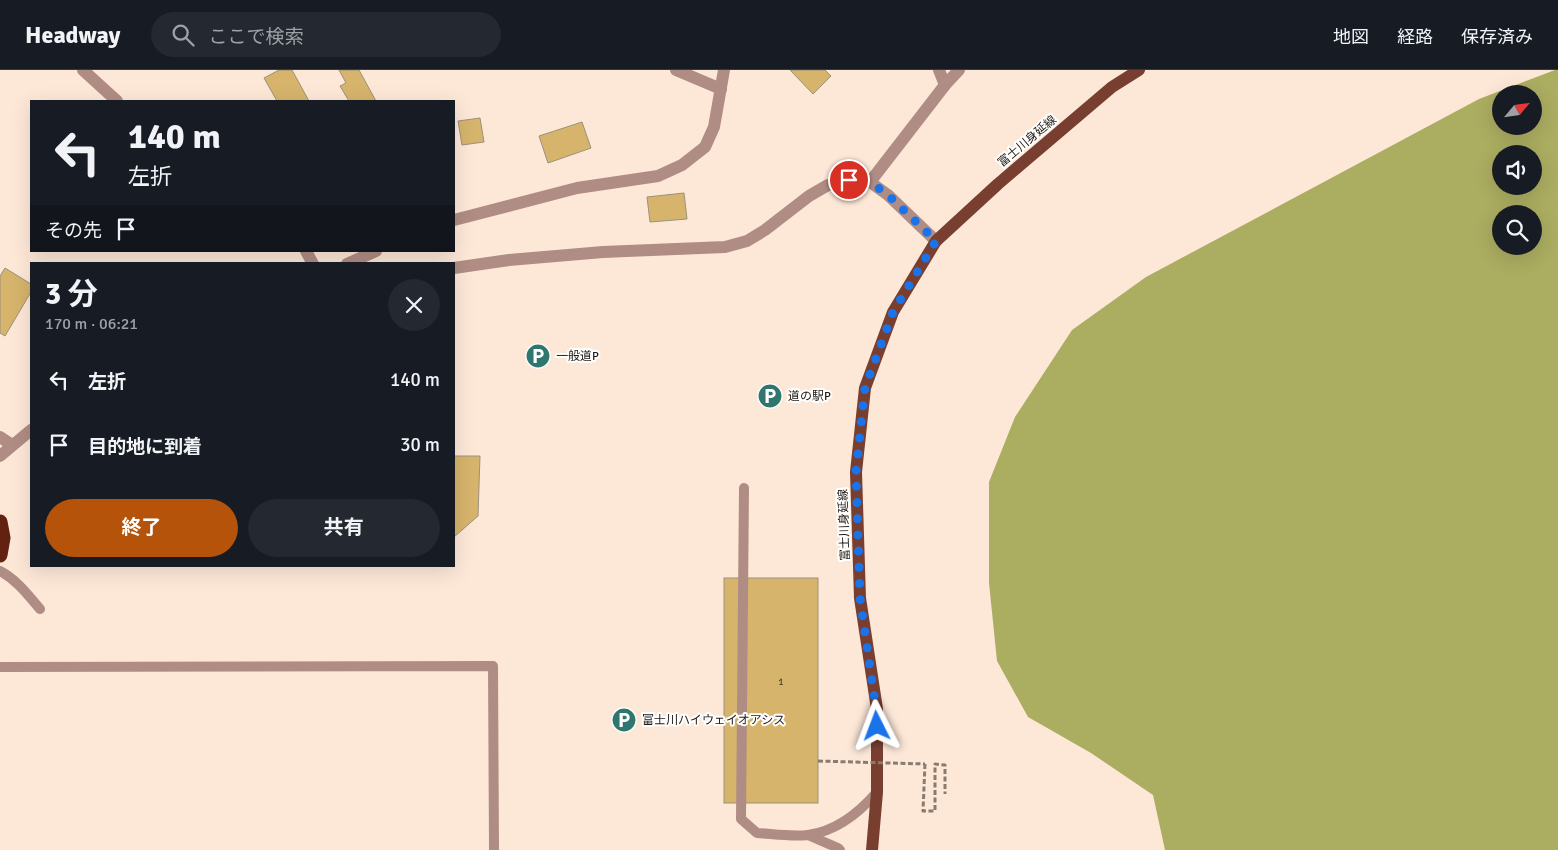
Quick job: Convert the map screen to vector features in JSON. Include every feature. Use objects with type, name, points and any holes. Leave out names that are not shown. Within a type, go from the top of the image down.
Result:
[{"type":"highway","points":[[0,522],[3,538],[0,555]]},
{"type":"main road","name":"富士川身延線","points":[[872,850],[877,792],[876,709],[860,598],[856,472],[865,388],[893,312],[936,241],[998,184],[1112,87],[1139,70]]},
{"type":"street","points":[[83,70],[116,100]]},
{"type":"street","points":[[676,70],[720,89]]},
{"type":"street","points":[[455,220],[577,188],[658,176],[682,164],[705,147],[714,127],[724,70]]},
{"type":"street","points":[[939,70],[945,85]]},
{"type":"street","points":[[870,182],[945,85],[959,70]]},
{"type":"street","points":[[455,268],[509,260],[604,252],[725,247],[747,241],[765,230],[809,196],[828,185],[849,180],[870,182],[888,195],[936,241]]},
{"type":"street","points":[[351,262],[374,252]]},
{"type":"street","points":[[0,456],[30,431]]},
{"type":"street","points":[[0,437],[12,445]]},
{"type":"lane","points":[[744,488],[741,819],[757,833],[808,835],[838,825],[860,811],[877,792]]},
{"type":"lane","points":[[0,571],[22,588],[40,609]]},
{"type":"lane","points":[[0,668],[493,666],[494,850]]},
{"type":"lane","points":[[808,835],[840,850]]},
{"type":"path","points":[[818,761],[925,764],[923,811],[935,811],[935,764],[945,765],[945,794]]},
{"type":"shaded area","points":[[1558,70],[1558,850],[1165,850],[1153,795],[1091,753],[1028,717],[997,661],[989,583],[989,482],[1015,417],[1072,330],[1146,277],[1479,99],[1492,94],[1492,135],[1542,135],[1542,85],[1516,85]]},
{"type":"building","points":[[279,70],[292,70],[308,100],[276,100],[264,78]]},
{"type":"building","points":[[339,70],[359,70],[375,100],[348,100],[340,86],[346,83]]},
{"type":"building","points":[[790,70],[825,70],[831,76],[813,94]]},
{"type":"building","points":[[480,118],[484,142],[462,145],[458,121]]},
{"type":"building","points":[[582,122],[591,148],[548,163],[539,136]]},
{"type":"building","points":[[684,193],[687,219],[650,222],[647,197]]},
{"type":"building","points":[[5,268],[30,283],[30,294],[5,336],[0,333],[0,276]]},
{"type":"building","points":[[455,456],[480,456],[478,516],[455,536]]},
{"type":"building","points":[[724,578],[818,578],[818,803],[724,803]]},
{"type":"place","name":"一般道P","points":[[538,356]]},
{"type":"place","name":"道の駅P","points":[[770,396]]},
{"type":"place","name":"富士川ハイウェイオアシス","points":[[624,720]]},
{"type":"route","points":[[849,180],[870,182],[888,195],[936,241],[893,312],[865,388],[856,472],[860,598],[877,726]]}]
